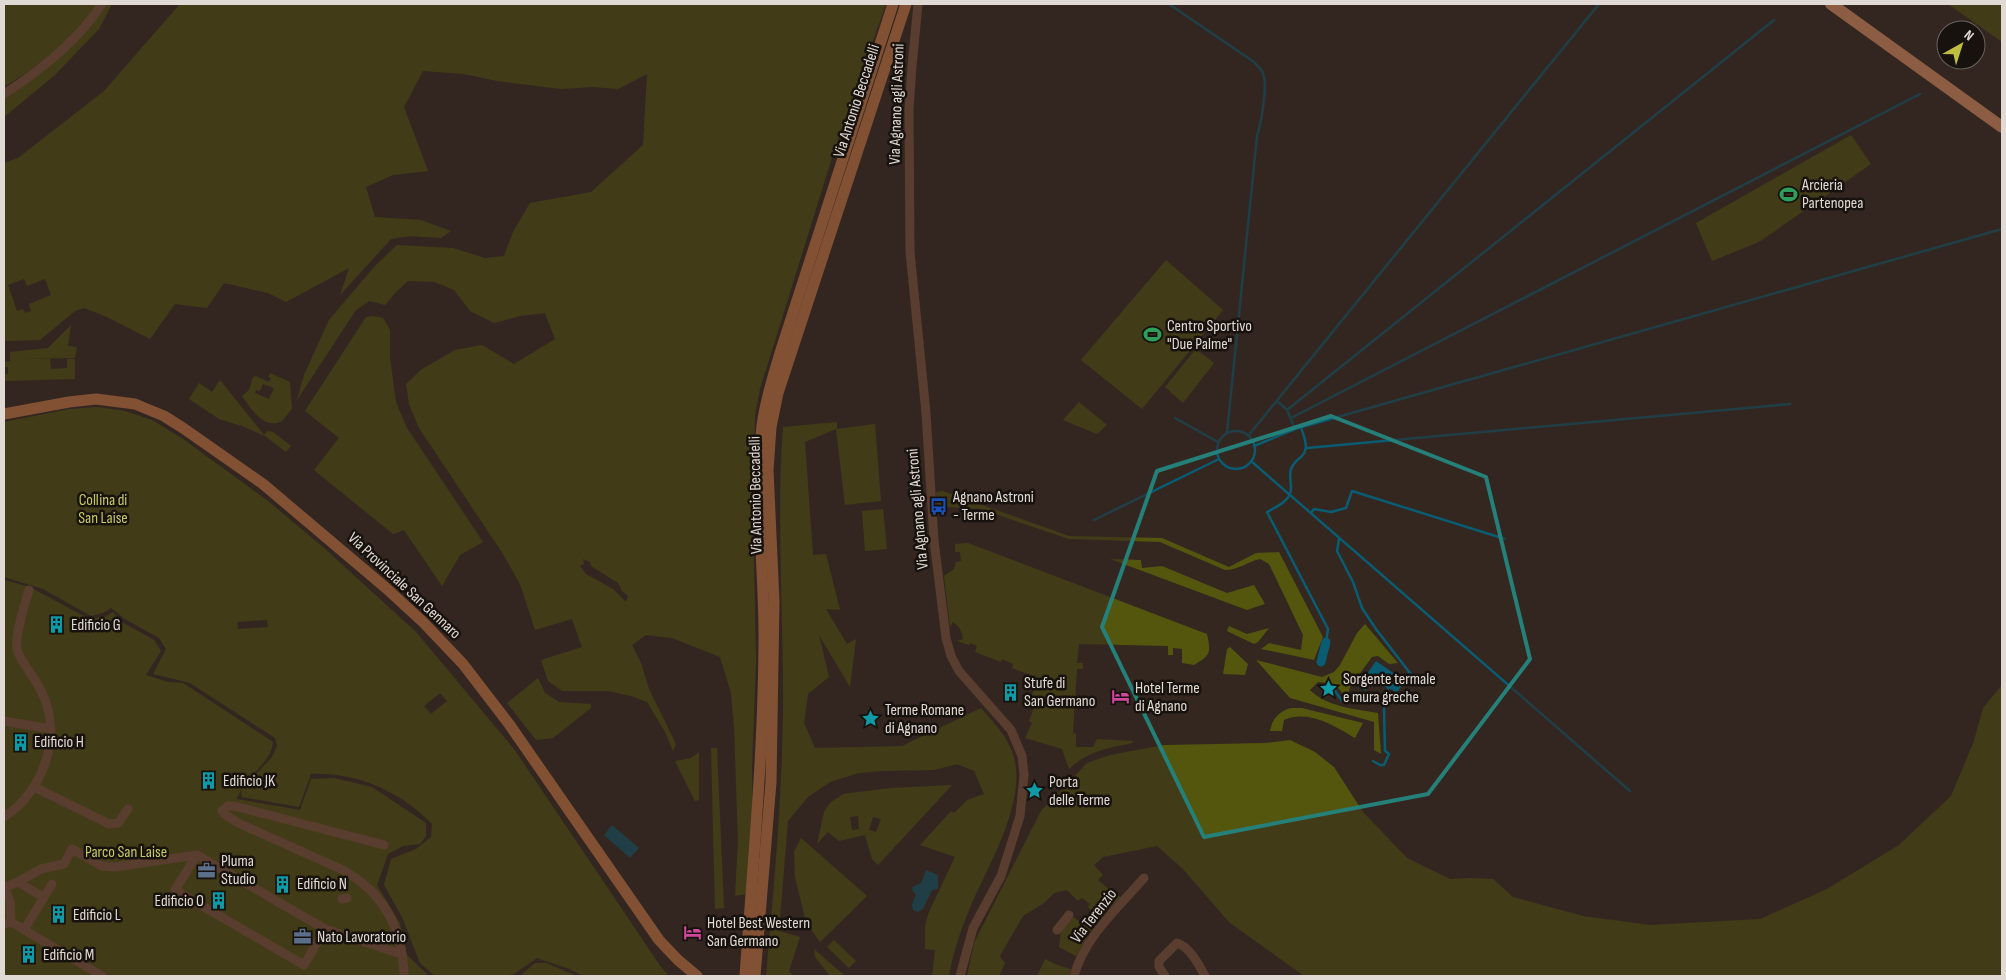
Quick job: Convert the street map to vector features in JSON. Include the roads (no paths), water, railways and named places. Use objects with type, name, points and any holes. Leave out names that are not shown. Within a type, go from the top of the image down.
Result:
[{"type":"highway","points":[[1831,4],[2002,127]]},
{"type":"main road","name":"Via Antonio Beccadelli","points":[[755,976],[754,927],[764,632],[760,492],[762,426],[768,394],[780,353],[893,4]]},
{"type":"main road","name":"Via Antonio Beccadelli","points":[[745,976],[754,927],[771,782],[774,601],[768,470],[771,426],[778,393],[906,4]]},
{"type":"main road","name":"Via Provinciale San Gennaro","points":[[4,414],[96,399],[135,404],[164,416],[250,473],[406,606],[440,638],[463,664],[509,724],[659,940],[697,976]]},
{"type":"street","points":[[4,94],[49,61],[80,34],[102,4]]},
{"type":"street","points":[[913,4],[916,21]]},
{"type":"street","name":"Via Agnano agli Astroni","points":[[918,4],[910,110],[910,252],[926,413],[934,540],[946,638],[951,656],[959,671],[1011,730],[1022,756],[1024,775],[1020,816],[1000,876],[974,928],[960,976]]},
{"type":"street","points":[[4,817],[38,782],[47,758],[50,729],[49,709],[43,693],[17,650],[20,616],[29,590]]},
{"type":"street","points":[[4,722],[50,729]]},
{"type":"street","points":[[34,787],[109,824],[118,823],[128,809]]},
{"type":"street","points":[[384,845],[234,806],[228,806],[222,811],[232,820],[342,870],[373,891],[387,912],[397,934],[404,976]]},
{"type":"street","points":[[102,976],[24,930],[7,923],[10,901],[4,887],[18,882],[40,869],[64,864],[72,849],[102,866],[115,866],[196,855],[329,930],[401,954]]},
{"type":"street","points":[[196,855],[175,890],[272,947],[304,965],[329,930]]},
{"type":"street","name":"Via Terenzio","points":[[1074,976],[1092,937],[1144,878]]},
{"type":"street","points":[[18,882],[43,897]]},
{"type":"street","points":[[24,930],[52,884]]},
{"type":"street","points":[[1057,930],[1068,915]]},
{"type":"street","points":[[1165,976],[1159,961],[1177,943],[1180,943],[1195,958],[1205,976]]},
{"type":"water","points":[[1376,661],[1405,681],[1396,694],[1393,690],[1370,681],[1367,682],[1366,691],[1358,687]]},
{"type":"water","points":[[612,825],[639,848],[630,858],[604,835]]},
{"type":"water","points":[[926,870],[938,875],[938,889],[932,890],[923,909],[918,912],[913,910],[912,904],[916,895],[912,890],[913,887],[921,883]]},
{"type":"waterway","points":[[1169,4],[1254,62],[1262,71],[1265,84],[1264,103],[1257,136],[1227,433]]},
{"type":"waterway","points":[[1248,436],[1599,4]]},
{"type":"waterway","points":[[1287,410],[1774,20]]},
{"type":"waterway","points":[[1291,418],[1920,94]]},
{"type":"waterway","points":[[1254,446],[1295,429],[2002,229]]},
{"type":"waterway","points":[[1277,401],[1287,410],[1295,429]]},
{"type":"waterway","points":[[1307,448],[1790,404]]},
{"type":"waterway","points":[[1175,418],[1218,442]]},
{"type":"waterway","points":[[1301,427],[1306,447],[1304,454],[1295,462],[1291,469],[1289,497],[1267,512],[1328,629],[1326,642]]},
{"type":"waterway","points":[[1236,431],[1249,437],[1255,450],[1249,463],[1236,469],[1223,463],[1217,450],[1223,437],[1236,431]]},
{"type":"waterway","points":[[1094,520],[1219,459]]},
{"type":"waterway","points":[[1251,461],[1630,791]]},
{"type":"waterway","points":[[1311,513],[1314,509],[1331,512],[1346,508],[1352,491],[1505,539]]},
{"type":"waterway","points":[[1339,539],[1337,551],[1353,582],[1362,608],[1413,677]]},
{"type":"waterway","points":[[1321,662],[1326,642]]},
{"type":"waterway","points":[[1331,685],[1342,701]]},
{"type":"waterway","points":[[1373,761],[1384,765],[1389,754],[1385,751],[1384,710],[1388,689]]},
{"type":"place","name":"Arcieria Partenopea","points":[[1788,194]]},
{"type":"place","name":"Centro Sportivo \"Due Palme\"","points":[[1153,335]]},
{"type":"place","name":"Agnano Astroni - Terme","points":[[939,506]]},
{"type":"place","name":"Edificio G","points":[[57,625]]},
{"type":"place","name":"Sorgente termale e mura greche","points":[[1329,688]]},
{"type":"place","name":"Stufe di San Germano","points":[[1010,692]]},
{"type":"place","name":"Hotel Terme di Agnano","points":[[1121,697]]},
{"type":"place","name":"Terme Romane di Agnano","points":[[871,719]]},
{"type":"place","name":"Edificio H","points":[[20,742]]},
{"type":"place","name":"Edificio JK","points":[[209,781]]},
{"type":"place","name":"Porta delle Terme","points":[[1035,791]]},
{"type":"place","name":"Pluma Studio","points":[[207,870]]},
{"type":"place","name":"Edificio N","points":[[283,884]]},
{"type":"place","name":"Edificio O","points":[[218,901]]},
{"type":"place","name":"Edificio L","points":[[59,915]]},
{"type":"place","name":"Hotel Best Western San Germano","points":[[693,932]]},
{"type":"place","name":"Nato Lavoratorio","points":[[303,937]]},
{"type":"place","name":"Edificio M","points":[[29,955]]},
{"type":"park label","name":"Collina di San Laise","points":[[103,509]]},
{"type":"park label","name":"Parco San Laise","points":[[126,852]]}]
